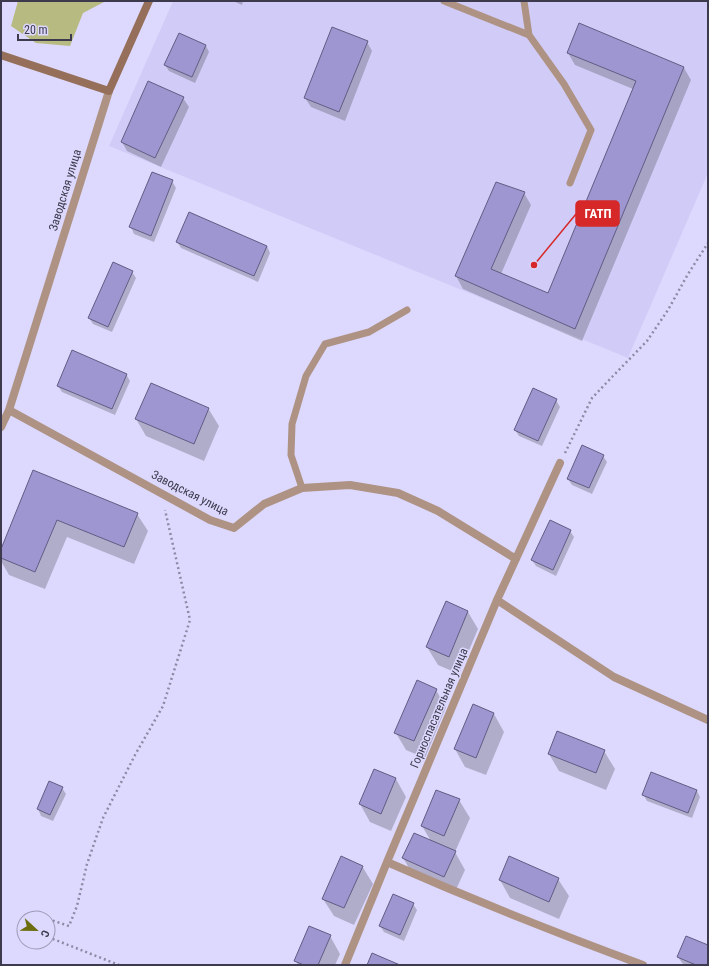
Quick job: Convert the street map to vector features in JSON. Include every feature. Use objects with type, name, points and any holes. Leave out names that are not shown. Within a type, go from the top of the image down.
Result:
[{"type":"street","points":[[1,55],[109,91],[149,1]]},
{"type":"street","name":"Заводская улица","points":[[1,427],[9,410],[109,91]]},
{"type":"street","name":"Заводская улица","points":[[9,410],[210,520],[234,528],[264,504],[302,488],[350,485],[398,493],[438,511],[516,559]]},
{"type":"street","name":"Горноспасательная улица","points":[[345,965],[497,600],[560,463]]},
{"type":"street","points":[[497,600],[614,677],[708,720]]},
{"type":"street","points":[[387,862],[445,888],[643,965]]},
{"type":"lane","points":[[444,1],[529,35]]},
{"type":"lane","points":[[524,1],[529,35],[564,84],[591,130],[570,183]]},
{"type":"lane","points":[[302,488],[290,455],[292,424],[306,376],[325,344],[369,332],[407,310]]},
{"type":"path","points":[[560,463],[592,398],[647,341],[668,310],[688,274],[708,243]]},
{"type":"path","points":[[56,922],[69,926],[77,906],[87,864],[103,818],[135,755],[163,706],[190,620],[161,493]]},
{"type":"path","points":[[56,940],[119,965]]},
{"type":"shaded area","points":[[173,1],[708,1],[708,173],[628,358],[109,146]]},
{"type":"green space","points":[[18,1],[106,1],[83,13],[70,46],[36,43],[11,26]]},
{"type":"building","points":[[579,23],[684,67],[575,329],[455,276],[496,182],[525,192],[491,269],[548,293],[636,81],[567,53]]},
{"type":"building","points":[[332,27],[368,41],[339,112],[304,98]]},
{"type":"building","points":[[179,33],[206,45],[192,77],[164,65]]},
{"type":"building","points":[[148,81],[184,97],[155,158],[121,142]]},
{"type":"building","points":[[152,172],[173,180],[151,236],[129,227]]},
{"type":"building","points":[[189,212],[267,246],[254,276],[176,242]]},
{"type":"building","points":[[113,262],[133,271],[108,327],[88,318]]},
{"type":"building","points":[[72,350],[127,374],[112,409],[57,386]]},
{"type":"building","points":[[151,383],[209,408],[194,444],[135,419]]},
{"type":"building","points":[[533,388],[557,399],[538,441],[514,430]]},
{"type":"building","points":[[582,445],[604,455],[589,488],[567,479]]},
{"type":"building","points":[[33,470],[138,513],[124,547],[57,520],[35,572],[1,558],[1,549]]},
{"type":"building","points":[[550,520],[571,530],[553,570],[531,560]]},
{"type":"building","points":[[446,601],[468,611],[449,657],[426,647]]},
{"type":"building","points":[[417,680],[437,689],[414,741],[394,733]]},
{"type":"building","points":[[473,704],[494,713],[476,758],[454,749]]},
{"type":"building","points":[[557,731],[605,750],[596,773],[548,754]]},
{"type":"building","points":[[374,769],[396,778],[381,814],[359,804]]},
{"type":"building","points":[[651,772],[697,790],[688,813],[642,795]]},
{"type":"building","points":[[49,781],[63,787],[50,815],[37,809]]},
{"type":"building","points":[[436,790],[460,799],[444,836],[421,826]]},
{"type":"building","points":[[414,833],[456,851],[444,877],[402,858]]},
{"type":"building","points":[[341,856],[363,866],[344,908],[322,899]]},
{"type":"building","points":[[509,856],[559,878],[549,902],[499,880]]},
{"type":"building","points":[[393,894],[414,903],[400,935],[379,926]]},
{"type":"building","points":[[309,926],[331,935],[318,965],[304,965],[294,961]]},
{"type":"building","points":[[686,936],[708,945],[708,965],[696,965],[677,957]]},
{"type":"building","points":[[372,953],[400,965],[367,965]]},
{"type":"place","name":"ГАТП","points":[[534,265]]}]
